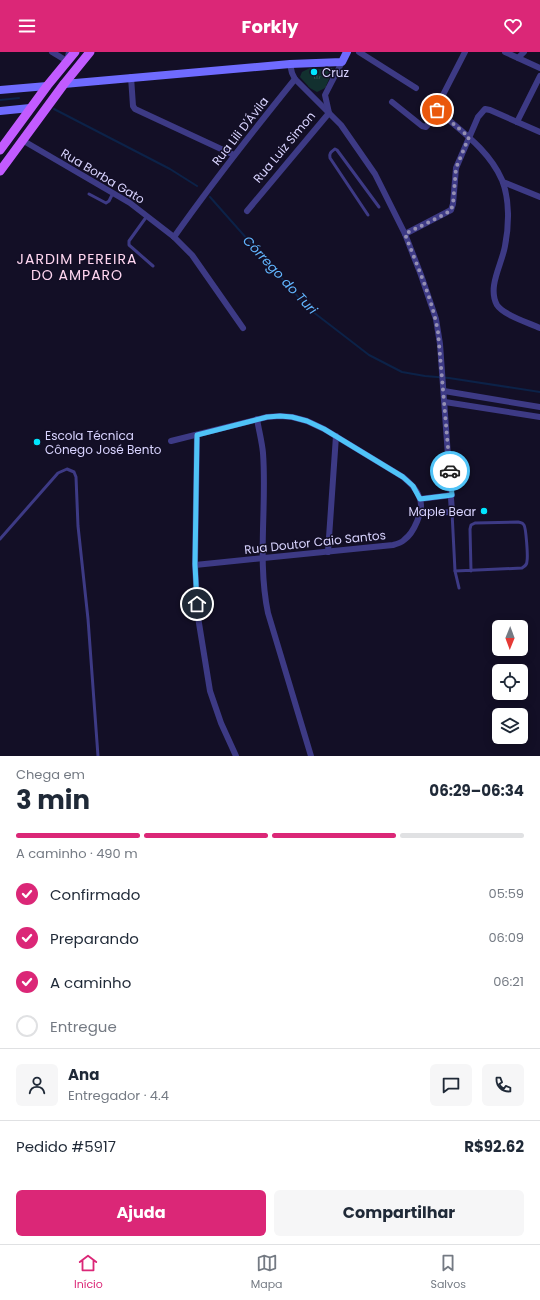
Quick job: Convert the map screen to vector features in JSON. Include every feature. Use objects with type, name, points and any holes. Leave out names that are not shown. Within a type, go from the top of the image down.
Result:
[{"type":"main road","points":[[0,150],[68,57],[75,52]]},
{"type":"main road","points":[[0,171],[64,84],[90,52]]},
{"type":"main road","points":[[64,84],[290,64],[342,62],[348,52]]},
{"type":"main road","points":[[0,90],[47,86]]},
{"type":"main road","points":[[0,111],[30,108]]},
{"type":"street","points":[[52,52],[68,57]]},
{"type":"street","points":[[359,52],[416,88]]},
{"type":"street","points":[[392,102],[422,126],[426,127],[437,110],[465,52]]},
{"type":"street","points":[[505,52],[540,68]]},
{"type":"street","points":[[518,58],[524,52]]},
{"type":"street","points":[[313,96],[325,95],[342,62]]},
{"type":"street","points":[[171,441],[267,417],[292,417],[307,421],[336,436],[403,477],[413,486],[420,499],[420,513],[452,512],[444,391],[440,344],[436,319],[405,234],[376,174],[341,125],[295,79],[290,64]]},
{"type":"street","points":[[517,122],[540,76]]},
{"type":"street","points":[[131,77],[133,106],[135,109],[234,155]]},
{"type":"street","name":"Rua Lili D'Ávila","points":[[174,237],[234,155],[295,79]]},
{"type":"street","name":"Rua Luiz Simon","points":[[247,211],[329,113],[325,95]]},
{"type":"street","points":[[405,234],[451,210],[453,204],[456,168],[478,117],[485,109],[540,132]]},
{"type":"street","points":[[437,110],[469,137],[490,158],[503,182],[506,199],[507,233],[505,248],[494,285],[494,295],[498,306],[506,312],[540,328]]},
{"type":"street","name":"Rua Borba Gato","points":[[22,140],[130,203],[174,237],[192,254],[243,328]]},
{"type":"street","points":[[503,182],[540,197]]},
{"type":"street","points":[[444,391],[540,407]]},
{"type":"street","points":[[444,402],[540,417]]},
{"type":"street","points":[[257,419],[262,445],[262,558],[263,581],[268,613],[311,756]]},
{"type":"street","points":[[197,435],[195,564],[198,617],[210,691],[221,723],[236,756]]},
{"type":"street","points":[[328,552],[336,436]]},
{"type":"street","points":[[420,499],[452,495]]},
{"type":"street","name":"Rua Doutor Caio Santos","points":[[195,564],[398,544],[405,540],[410,533],[420,513]]},
{"type":"lane","points":[[368,215],[330,158],[330,152],[335,149],[337,150],[379,207]]},
{"type":"lane","points":[[89,194],[106,203],[114,193]]},
{"type":"lane","points":[[147,216],[128,244],[153,266]]},
{"type":"lane","points":[[0,539],[58,472],[67,469],[74,472],[76,477],[78,526],[88,619],[98,756]]},
{"type":"lane","points":[[452,512],[455,571],[460,588]]},
{"type":"lane","points":[[455,571],[471,571],[522,568],[526,566],[528,561],[526,537],[525,527],[522,523],[475,523],[471,525],[471,571]]},
{"type":"green space","points":[[310,68],[334,68],[325,88],[317,92],[310,88],[300,77],[302,72]]},
{"type":"waterway","name":"Córrego do Turi","points":[[0,100],[19,98]]},
{"type":"waterway","name":"Córrego do Turi","points":[[54,109],[170,169],[197,186]]},
{"type":"waterway","name":"Córrego do Turi","points":[[210,197],[308,308],[369,355],[402,372],[540,392]]},
{"type":"way so far","points":[[437,110],[469,137],[458,161],[454,176],[453,204],[451,210],[445,214],[405,234],[436,319],[440,344],[450,471]]},
{"type":"place","name":"Cruz","points":[[314,72]]},
{"type":"place","name":"Escola Técnica Cônego José Bento","points":[[37,442]]},
{"type":"place","name":"Maple Bear","points":[[484,511]]},
{"type":"district","name":"JARDIM PEREIRA DO AMPARO","points":[[77,268]]},
{"type":"route","points":[[197,604],[195,564],[197,435],[267,417],[292,417],[307,421],[324,429],[403,477],[413,486],[420,499],[452,495],[450,471]]}]
